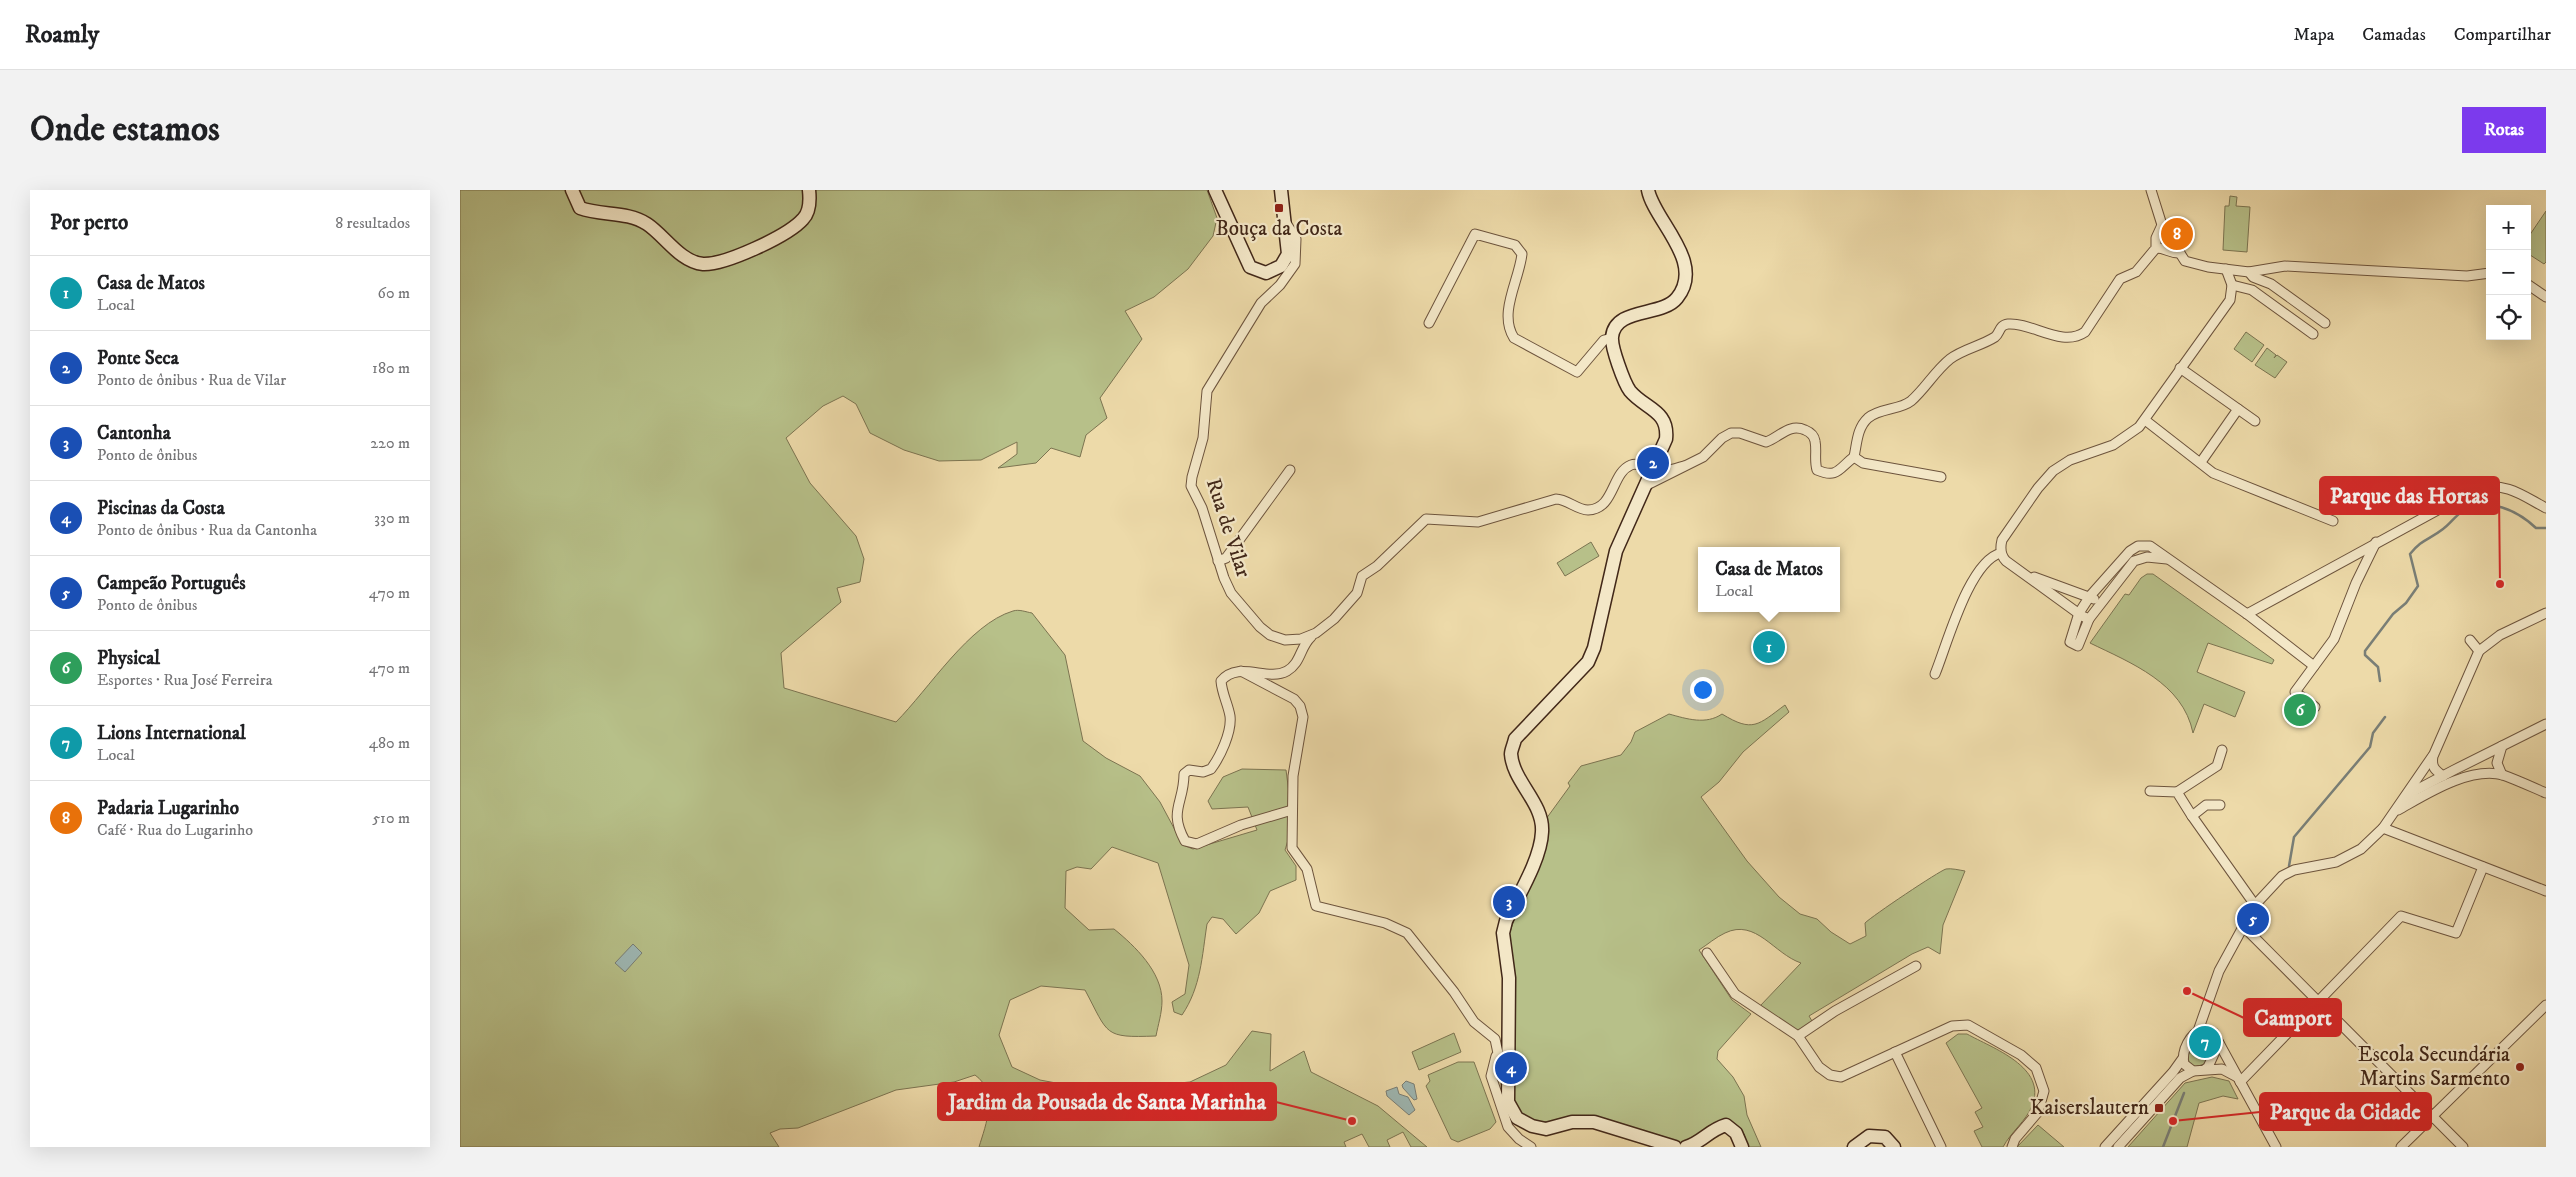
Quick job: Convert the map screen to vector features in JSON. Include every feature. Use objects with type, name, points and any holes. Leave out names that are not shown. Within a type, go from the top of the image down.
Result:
[{"type":"street","points":[[572,190],[580,208],[594,213],[627,215],[646,224],[682,254],[701,264],[728,261],[771,241],[803,219],[810,202],[810,190]]},
{"type":"street","points":[[1215,190],[1250,267],[1266,272],[1281,266],[1288,254],[1281,190]]},
{"type":"street","points":[[1648,190],[1685,264],[1683,283],[1677,297],[1667,306],[1627,317],[1615,327],[1612,338],[1623,378],[1630,391],[1663,419],[1668,427],[1666,439],[1654,470],[1616,550],[1594,648],[1588,662],[1515,740],[1511,753],[1514,766],[1540,814],[1542,832],[1538,852],[1506,921],[1503,933],[1509,978],[1507,1076],[1508,1102],[1517,1118],[1532,1126],[1546,1129],[1572,1122],[1594,1122],[1675,1147]]},
{"type":"street","points":[[2151,190],[2162,225],[2182,257]]},
{"type":"street","name":"Rua de Vilar","points":[[1285,222],[1296,239],[1295,264],[1280,285],[1261,304],[1207,391],[1203,438],[1191,486],[1202,508],[1218,562],[1231,593],[1270,636],[1285,640],[1301,639],[1316,633],[1348,605],[1357,593],[1362,576],[1377,566],[1426,519],[1478,522],[1556,498],[1570,502],[1582,509],[1590,510],[1603,504],[1630,465],[1636,464],[1654,470]]},
{"type":"street","points":[[1647,485],[1703,457],[1722,438],[1731,433],[1740,433],[1766,442],[1775,439],[1788,428],[1798,427],[1811,433],[1815,440],[1814,460],[1817,470],[1827,474],[1840,471],[1854,457],[1859,429],[1868,418],[1882,410],[1909,402],[1950,359],[1996,336],[2001,327],[2014,325],[2028,327],[2052,335],[2079,336],[2085,332],[2120,279],[2136,272],[2156,248],[2156,238],[2162,225]]},
{"type":"street","points":[[1429,323],[1475,234],[1515,246],[1522,254],[1510,299],[1508,329],[1514,338],[1577,372],[1604,340],[1612,338]]},
{"type":"street","points":[[2156,248],[2164,248],[2173,254],[2226,269],[2249,272],[2285,266],[2467,276],[2486,274]]},
{"type":"street","points":[[2089,618],[2079,613],[2006,561],[2001,553],[2002,540],[2038,488],[2053,471],[2070,460],[2125,439],[2145,420],[2230,300],[2232,285],[2226,269]]},
{"type":"street","points":[[2249,272],[2253,276],[2271,284],[2325,323]]},
{"type":"street","points":[[2232,285],[2252,290],[2313,334]]},
{"type":"street","points":[[2531,287],[2546,298]]},
{"type":"street","points":[[2291,318],[2299,305]]},
{"type":"street","points":[[2180,368],[2255,421]]},
{"type":"street","points":[[2201,462],[2238,409]]},
{"type":"street","points":[[2145,420],[2213,473],[2333,521]]},
{"type":"street","points":[[1854,457],[1863,463],[1941,477]]},
{"type":"street","points":[[1654,470],[1665,471],[1684,466]]},
{"type":"street","points":[[1218,562],[1226,558],[1290,470]]},
{"type":"street","points":[[2247,614],[2478,488],[2492,486],[2512,489],[2546,508]]},
{"type":"street","points":[[2315,707],[2295,692],[2334,639],[2356,583],[2376,542]]},
{"type":"street","points":[[2167,560],[2147,557],[2134,562],[2089,618],[2078,646],[2070,642],[2079,613],[2090,596],[2130,551],[2138,546],[2150,546],[2167,560],[2247,614],[2314,666]]},
{"type":"street","points":[[1935,674],[1969,585],[1991,557],[2001,553]]},
{"type":"street","points":[[2024,574],[2090,596],[2100,604]]},
{"type":"street","points":[[2395,812],[2434,754],[2479,652],[2500,635],[2546,613]]},
{"type":"street","points":[[1292,810],[1241,825],[1197,844],[1185,841],[1177,826],[1178,799],[1184,788],[1184,774],[1189,770],[1204,772],[1212,769],[1219,758],[1227,733],[1230,718],[1221,681],[1227,674],[1242,671],[1273,674],[1285,672],[1295,665],[1302,649],[1316,633]]},
{"type":"street","points":[[2470,640],[2479,652]]},
{"type":"street","points":[[1242,671],[1294,699],[1300,706],[1303,716],[1293,776],[1292,848],[1308,869],[1316,906],[1376,921],[1407,933],[1454,992],[1474,1022],[1495,1039],[1496,1054],[1502,1072],[1507,1076]]},
{"type":"street","points":[[2198,1031],[2208,1008],[2219,971],[2254,905],[2282,876],[2294,870],[2336,862],[2361,849],[2416,790],[2546,724]]},
{"type":"street","points":[[2502,746],[2497,763],[2502,775]]},
{"type":"street","points":[[2150,791],[2177,792],[2217,766],[2222,750]]},
{"type":"street","points":[[2434,754],[2432,764],[2435,771],[2443,776]]},
{"type":"street","points":[[2395,812],[2440,787],[2461,778],[2502,775],[2546,793]]},
{"type":"street","points":[[2177,792],[2254,905]]},
{"type":"street","points":[[2192,816],[2206,804],[2220,805]]},
{"type":"street","points":[[2382,828],[2546,891]]},
{"type":"street","points":[[2238,1080],[2318,1003],[2401,916],[2456,933],[2482,868]]},
{"type":"street","points":[[2243,926],[2463,1147]]},
{"type":"street","points":[[1707,953],[1735,994],[1798,1036],[1819,1067],[1830,1075],[1841,1077],[1952,1026],[1968,1025],[2022,1055],[2036,1068],[2044,1091],[2038,1112],[2015,1139],[2012,1147]]},
{"type":"street","points":[[1798,1036],[1852,1001],[1916,966]]},
{"type":"street","points":[[2401,1147],[2546,1005]]},
{"type":"street","points":[[2208,1008],[2214,1033],[2276,1147]]},
{"type":"street","points":[[2105,1147],[2174,1072],[2183,1058],[2193,1034],[2203,1029],[2214,1033]]},
{"type":"street","points":[[2204,1070],[2215,1055],[2219,1043]]},
{"type":"street","points":[[1895,1052],[1942,1147]]},
{"type":"street","points":[[1496,1054],[1491,1076],[1508,1128],[1518,1139],[1531,1147]]},
{"type":"street","points":[[2183,1058],[2188,1068],[2193,1071]]},
{"type":"street","points":[[2118,1147],[2176,1083],[2193,1071],[2222,1069],[2238,1080]]},
{"type":"street","points":[[1686,1147],[1693,1145],[1714,1128],[1726,1125],[1736,1133],[1742,1147]]},
{"type":"street","points":[[1854,1147],[1869,1136],[1877,1136],[1885,1137],[1894,1147]]},
{"type":"green space","points":[[460,190],[1207,190],[1217,218],[1213,236],[1188,269],[1154,297],[1125,311],[1142,339],[1100,398],[1107,418],[1086,435],[1080,457],[1051,448],[1036,463],[998,468],[1017,454],[1017,442],[981,460],[939,461],[904,450],[870,433],[856,404],[843,396],[823,406],[786,438],[810,483],[856,536],[864,559],[860,582],[837,588],[841,602],[781,653],[784,688],[896,722],[965,643],[997,618],[1018,610],[1032,613],[1065,655],[1083,741],[1106,758],[1140,776],[1160,802],[1183,845],[1193,849],[1257,830],[1248,807],[1212,809],[1208,801],[1223,777],[1242,769],[1286,770],[1293,824],[1285,850],[1296,866],[1296,880],[1270,891],[1259,913],[1236,934],[1223,919],[1212,917],[1207,924],[1197,982],[1182,1015],[1174,1012],[1172,1002],[1185,994],[1189,965],[1158,863],[1112,847],[1091,869],[1077,867],[1066,871],[1065,908],[1089,930],[1114,929],[1146,960],[1161,990],[1162,1005],[1156,1036],[1126,1036],[1110,1031],[1104,1025],[1085,990],[1041,986],[1010,1000],[999,1035],[1012,1067],[1040,1080],[1056,1083],[1077,1109],[1096,1105],[1123,1088],[1190,1082],[1226,1065],[1252,1031],[1271,1034],[1270,1071],[1304,1051],[1311,1072],[1378,1106],[1427,1147],[1411,1147],[1403,1132],[1387,1140],[1390,1147],[1369,1147],[1362,1134],[1344,1142],[1346,1147],[979,1147],[987,1119],[989,1099],[987,1090],[975,1075],[954,1082],[896,1090],[798,1128],[780,1129],[770,1133],[779,1147],[460,1147]]},
{"type":"green space","points":[[2230,196],[2237,197],[2236,206],[2250,207],[2247,252],[2223,250],[2225,206],[2229,206]]},
{"type":"green space","points":[[2546,211],[2546,262],[2544,264],[2531,256],[2531,233]]},
{"type":"green space","points":[[2246,332],[2264,345],[2252,362],[2234,349]]},
{"type":"green space","points":[[2267,348],[2276,355],[2274,358],[2277,355],[2287,362],[2275,378],[2255,365]]},
{"type":"green space","points":[[1591,542],[1599,556],[1565,576],[1557,563]]},
{"type":"green space","points":[[2147,574],[2153,574],[2274,660],[2272,664],[2208,643],[2197,672],[2245,692],[2235,717],[2204,704],[2193,733],[2187,716],[2167,688],[2138,667],[2090,643],[2125,594],[2129,595],[2141,578]]},
{"type":"green space","points":[[1785,705],[1789,712],[1743,752],[1719,782],[1701,797],[1747,861],[1779,897],[1800,914],[1817,919],[1831,932],[1850,944],[1866,936],[1865,923],[1931,877],[1946,869],[1965,871],[1943,925],[1940,954],[1928,947],[1912,954],[1809,1016],[1812,1021],[1797,1031],[1760,1006],[1801,963],[1791,959],[1756,934],[1746,930],[1725,933],[1699,950],[1732,1000],[1751,1014],[1718,1051],[1717,1059],[1733,1077],[1744,1096],[1747,1115],[1761,1147],[1748,1147],[1744,1134],[1734,1124],[1708,1126],[1698,1138],[1681,1143],[1607,1122],[1551,1124],[1527,1121],[1514,1106],[1508,938],[1518,908],[1524,905],[1527,898],[1526,892],[1546,819],[1570,786],[1568,783],[1581,766],[1621,755],[1631,742],[1635,732],[1669,714],[1703,720],[1722,714],[1732,720],[1748,725],[1761,722]]},
{"type":"green space","points":[[1454,1033],[1461,1052],[1419,1070],[1412,1052]]},
{"type":"green space","points":[[1958,1034],[1967,1034],[2003,1053],[2025,1070],[2032,1080],[2035,1092],[2032,1106],[2003,1147],[1982,1147],[1974,1131],[1983,1127],[1975,1112],[1982,1108],[1946,1043]]},
{"type":"green space","points":[[2203,1036],[2210,1038],[2214,1045],[2205,1064],[2194,1067],[2189,1063],[2188,1056],[2194,1040]]},
{"type":"green space","points":[[1458,1062],[1474,1062],[1496,1122],[1490,1129],[1458,1142],[1451,1139],[1426,1086],[1430,1081],[1428,1075]]},
{"type":"green space","points":[[2212,1077],[2229,1081],[2238,1099],[2223,1096],[2199,1103],[2187,1147],[2128,1147],[2185,1083]]},
{"type":"green space","points":[[2038,1125],[2064,1147],[2017,1147]]},
{"type":"water","points":[[633,944],[642,953],[625,972],[615,963]]},
{"type":"water","points":[[1406,1081],[1414,1084],[1417,1099],[1414,1100],[1403,1088],[1402,1085]]},
{"type":"water","points":[[1397,1087],[1399,1094],[1408,1097],[1415,1110],[1409,1115],[1387,1096],[1386,1091]]},
{"type":"waterway","points":[[2380,681],[2378,667],[2365,655],[2365,651],[2393,614],[2406,603],[2418,586],[2410,554],[2418,545],[2443,529],[2463,511],[2483,505],[2493,505],[2511,511],[2536,528],[2546,528]]},
{"type":"waterway","points":[[2289,866],[2294,837],[2370,747],[2373,733],[2385,717]]},
{"type":"waterway","points":[[2163,1147],[2184,1093]]},
{"type":"place","name":"Bouça da Costa","points":[[1279,208]]},
{"type":"place","name":"Padaria Lugarinho","points":[[2177,234]]},
{"type":"place","name":"Ponte Seca","points":[[1653,463]]},
{"type":"place","name":"Parque das Hortas","points":[[2500,584]]},
{"type":"place","name":"Casa de Matos","points":[[1769,647]]},
{"type":"place","name":"Physical","points":[[2300,710]]},
{"type":"place","name":"Cantonha","points":[[1509,902]]},
{"type":"place","name":"Campeão Português","points":[[2253,919]]},
{"type":"place","name":"Camport","points":[[2187,991]]},
{"type":"place","name":"Lions International","points":[[2205,1042]]},
{"type":"place","name":"Escola Secundária Martins Sarmento","points":[[2520,1067]]},
{"type":"place","name":"Piscinas da Costa","points":[[1511,1068]]},
{"type":"place","name":"Kaiserslautern","points":[[2159,1108]]},
{"type":"place","name":"Jardim da Pousada de Santa Marinha","points":[[1352,1121]]},
{"type":"place","name":"Parque da Cidade","points":[[2173,1121]]}]
